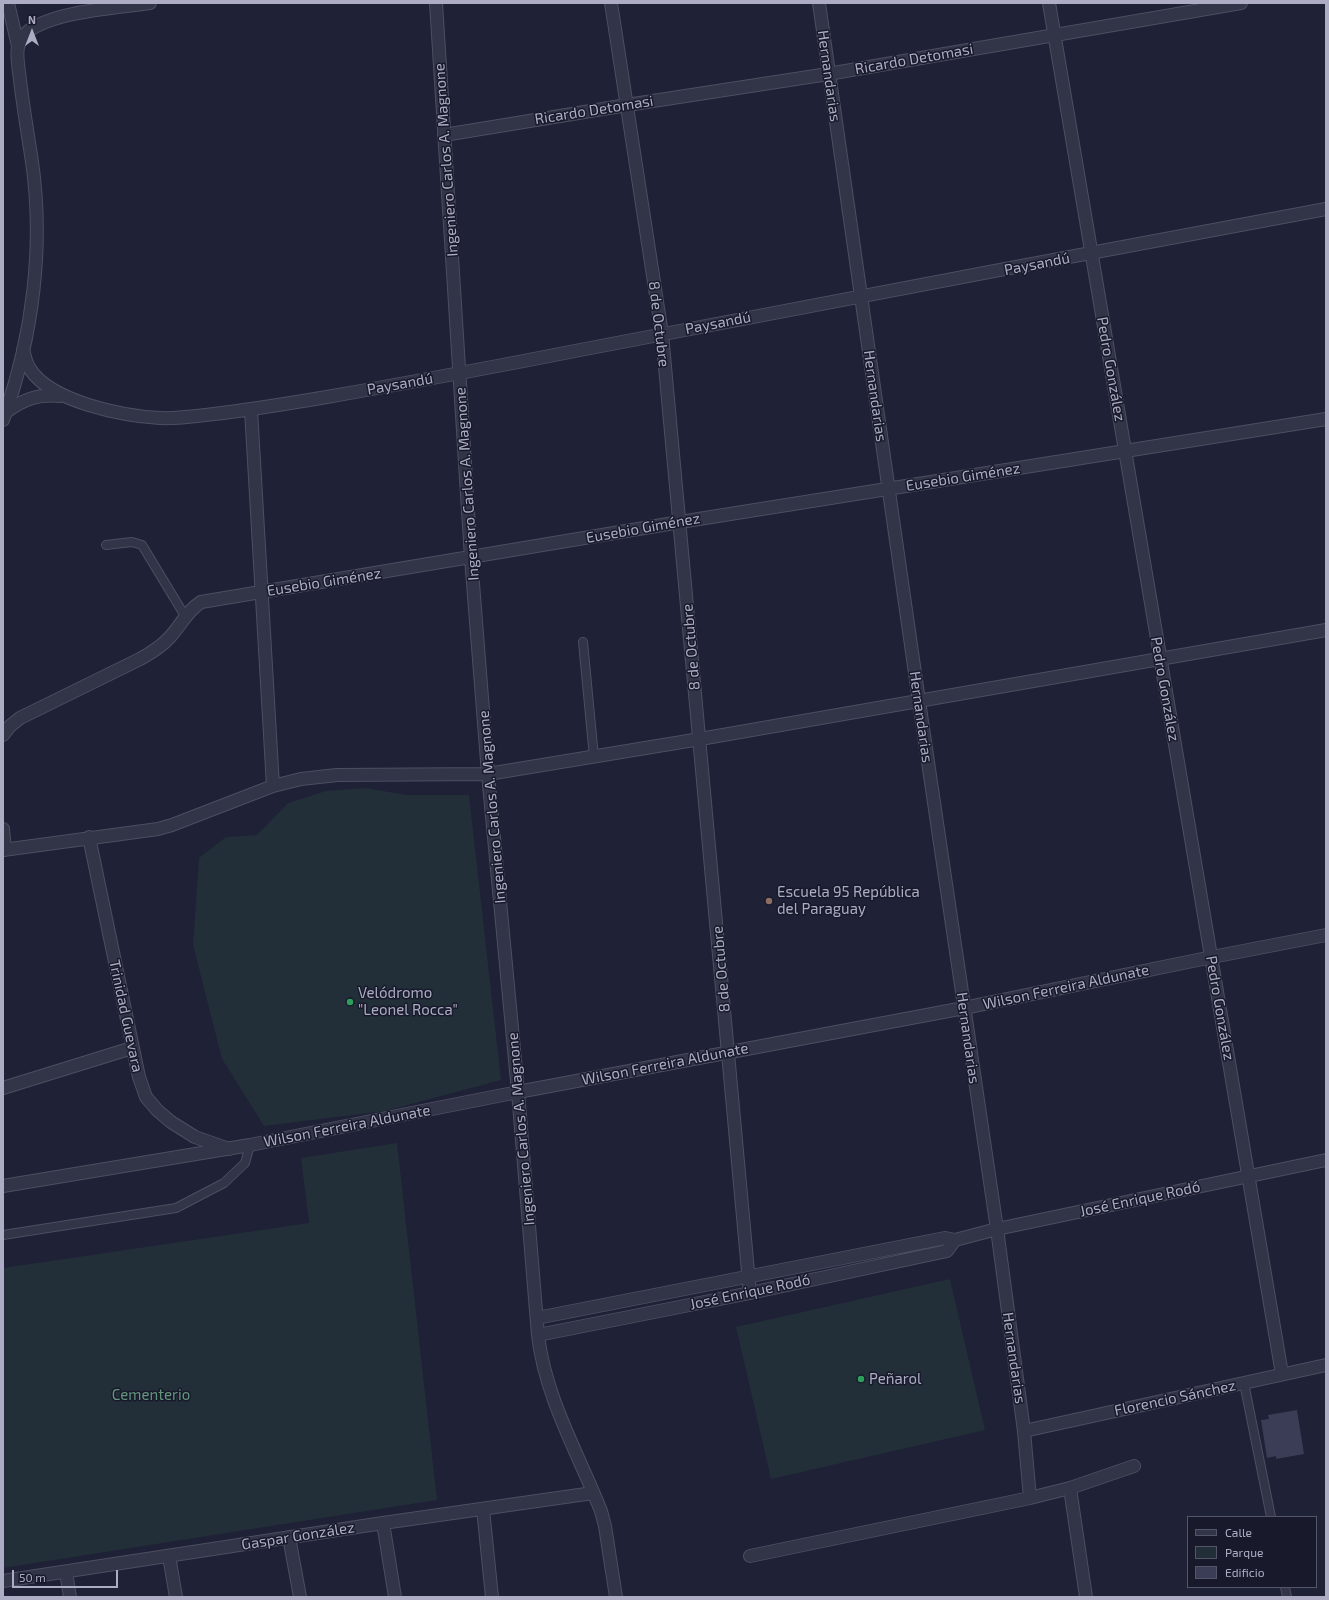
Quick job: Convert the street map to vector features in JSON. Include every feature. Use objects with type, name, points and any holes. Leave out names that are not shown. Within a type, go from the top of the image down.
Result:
[{"type":"street","points":[[4,416],[14,390],[29,326],[36,265],[37,210],[32,161],[18,67],[18,46],[8,3]]},
{"type":"street","points":[[18,46],[25,35],[37,25],[55,18],[150,3]]},
{"type":"street","name":"Ingeniero Carlos A. Magnone","points":[[436,3],[471,558],[488,774],[518,1092],[536,1318],[541,1356],[547,1382],[605,1526],[616,1597]]},
{"type":"street","name":"8 de Octubre","points":[[611,3],[662,334],[750,1293]]},
{"type":"street","name":"Hernandarias","points":[[819,3],[828,74],[997,1230],[1024,1431],[1030,1498]]},
{"type":"street","name":"Pedro González","points":[[1049,3],[1282,1374]]},
{"type":"street","name":"Ricardo Detomasi","points":[[444,135],[828,74],[1241,3]]},
{"type":"street","name":"Paysandú","points":[[4,416],[18,403],[46,394],[63,396],[93,406],[133,415],[159,418],[183,418],[251,410],[460,374],[662,334],[1326,209]]},
{"type":"street","name":"Paysandú","points":[[23,350],[30,369],[48,387],[63,396]]},
{"type":"street","points":[[251,410],[273,786]]},
{"type":"street","name":"Eusebio Giménez","points":[[3,735],[10,726],[20,718],[140,659],[156,649],[168,638],[193,607],[201,602],[680,522],[1326,419]]},
{"type":"street","points":[[3,829],[4,850],[89,837],[142,832],[172,825],[273,786],[301,779],[322,776],[488,774],[700,739],[1326,630]]},
{"type":"street","name":"Trinidad Guevara","points":[[89,837],[132,1048],[139,1077],[146,1097],[157,1110],[171,1122],[195,1137],[229,1149]]},
{"type":"street","name":"Wilson Ferreira Aldunate","points":[[3,1186],[229,1149],[518,1092],[964,1008],[1326,935]]},
{"type":"street","points":[[3,1088],[132,1048]]},
{"type":"street","name":"José Enrique Rodó","points":[[536,1318],[945,1238],[955,1240],[1326,1160]]},
{"type":"street","name":"José Enrique Rodó","points":[[538,1334],[750,1293],[947,1251],[955,1240]]},
{"type":"street","name":"Florencio Sánchez","points":[[1024,1431],[1326,1365]]},
{"type":"street","points":[[750,1556],[1030,1498],[1070,1488],[1134,1466]]},
{"type":"street","points":[[1070,1488],[1086,1597]]},
{"type":"street","name":"Gaspar González","points":[[3,1581],[288,1537],[593,1493]]},
{"type":"street","points":[[483,1509],[492,1597]]},
{"type":"street","points":[[383,1523],[395,1597]]},
{"type":"street","points":[[288,1537],[300,1597]]},
{"type":"street","points":[[169,1556],[176,1597]]},
{"type":"street","points":[[66,1572],[70,1597]]},
{"type":"lane","points":[[106,546],[132,542],[142,545],[185,616]]},
{"type":"lane","points":[[583,642],[594,756]]},
{"type":"lane","points":[[3,1235],[176,1208],[224,1183],[245,1163],[250,1145]]},
{"type":"lane","points":[[1244,1383],[1270,1516]]},
{"type":"green space","name":"Velódromo \"Leonel Rocca\"","points":[[366,788],[406,795],[469,795],[501,1080],[385,1111],[264,1126],[222,1059],[193,945],[199,858],[226,837],[257,835],[288,803],[326,791]]},
{"type":"green space","name":"Cementerio","points":[[397,1143],[437,1500],[3,1568],[3,1268],[309,1223],[301,1158]]},
{"type":"green space","name":"Peñarol","points":[[950,1279],[985,1430],[771,1479],[736,1327]]},
{"type":"building","points":[[1297,1410],[1304,1454],[1276,1459],[1276,1456],[1267,1458],[1261,1420],[1269,1419],[1268,1415]]},
{"type":"place","name":"Escuela 95 República del Paraguay","points":[[769,901]]},
{"type":"place","name":"Velódromo \"Leonel Rocca\"","points":[[350,1002]]},
{"type":"place","name":"Peñarol","points":[[861,1379]]}]
